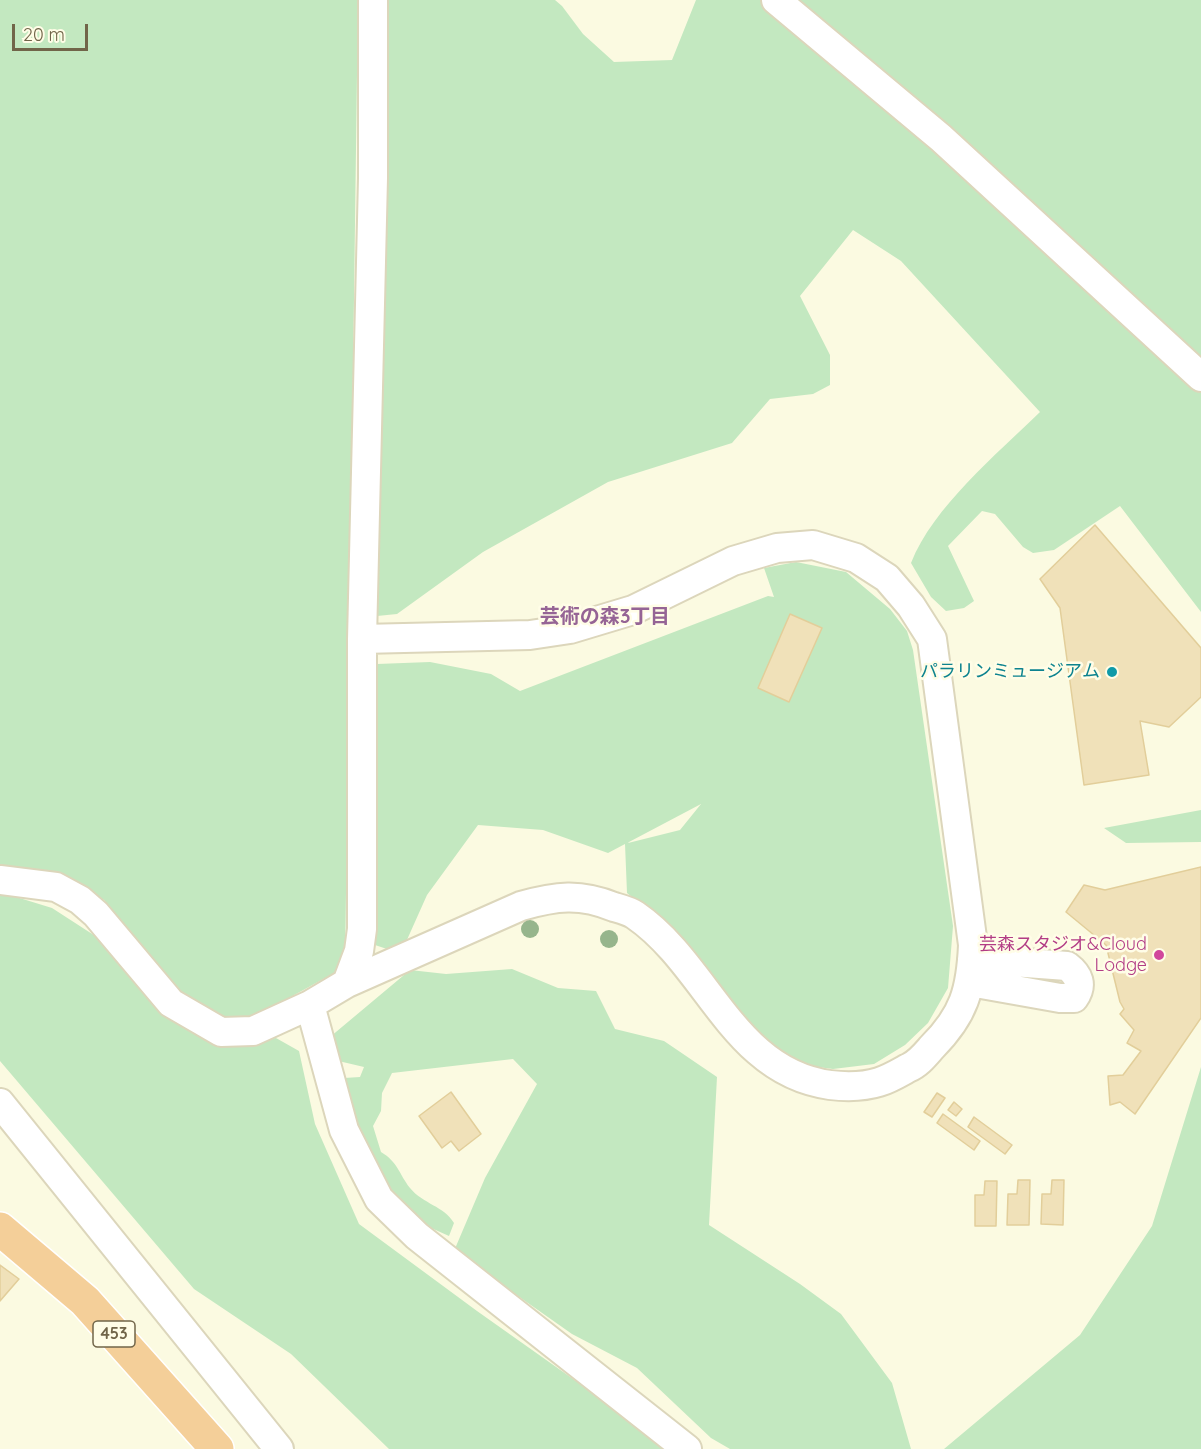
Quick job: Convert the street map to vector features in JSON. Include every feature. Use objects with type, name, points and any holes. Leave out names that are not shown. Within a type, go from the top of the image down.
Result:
[{"type":"highway","name":"453","points":[[0,1229],[85,1301],[218,1449]]},
{"type":"street","points":[[347,983],[359,951],[362,929],[362,639],[372,190],[373,0]]},
{"type":"street","points":[[776,0],[940,138],[1201,377]]},
{"type":"street","points":[[0,880],[56,887],[80,900],[96,914],[171,1003],[221,1032],[254,1031],[310,1005],[347,983],[521,906],[570,896],[597,900],[634,915],[663,940],[751,1046],[778,1067],[812,1082],[849,1087],[880,1082],[915,1065],[947,1032],[967,998],[973,945],[932,639],[911,606],[887,578],[856,558],[813,545],[777,548],[733,561],[633,610],[570,629],[530,635],[362,639]]},
{"type":"street","points":[[310,1005],[344,1130],[379,1199],[417,1236],[687,1449]]},
{"type":"street","points":[[0,1103],[279,1449]]},
{"type":"green space","points":[[0,0],[358,0],[345,967],[249,1020],[208,1014],[174,990],[132,933],[104,900],[50,871],[0,870]]},
{"type":"green space","points":[[366,0],[555,0],[583,34],[614,62],[672,60],[696,0],[1201,0],[1201,612],[1120,506],[1054,550],[1033,553],[1023,547],[995,514],[982,511],[948,546],[974,601],[964,608],[946,611],[931,597],[911,563],[921,542],[934,522],[968,482],[1040,412],[901,261],[853,230],[800,296],[830,355],[830,385],[813,394],[770,399],[732,443],[608,482],[483,552],[397,614],[377,616],[381,118]]},
{"type":"green space","points":[[796,562],[846,572],[890,609],[907,631],[913,650],[953,926],[948,988],[928,1023],[905,1045],[874,1064],[833,1069],[802,1065],[779,1052],[745,1017],[680,937],[627,893],[625,844],[608,853],[543,830],[478,825],[427,895],[406,942],[390,950],[375,945],[372,703],[377,664],[430,662],[491,674],[520,691],[768,596],[774,597],[764,568]],"holes":[[[701,804],[680,830],[628,843]]]},
{"type":"green space","points":[[1201,810],[1201,842],[1126,843],[1104,828]]},
{"type":"green space","points":[[0,892],[52,908],[103,941],[225,1043],[276,1038],[299,1051],[315,1124],[359,1224],[672,1449],[389,1449],[291,1354],[194,1289],[0,1061]]},
{"type":"green space","points":[[512,969],[558,988],[596,991],[615,1029],[664,1041],[717,1077],[709,1225],[800,1284],[841,1314],[892,1383],[911,1449],[730,1449],[711,1438],[637,1368],[572,1334],[454,1251],[485,1178],[537,1084],[513,1059],[392,1073],[382,1093],[381,1111],[373,1126],[381,1152],[395,1164],[415,1193],[445,1213],[454,1223],[449,1236],[411,1219],[357,1144],[344,1078],[360,1077],[364,1067],[330,1059],[330,1037],[410,970],[446,974]]},
{"type":"green space","points":[[1201,1067],[1201,1449],[944,1449],[1080,1335],[1152,1226]]},
{"type":"building","points":[[1095,525],[1201,648],[1201,697],[1169,727],[1140,721],[1149,775],[1084,785],[1060,608],[1040,579]]},
{"type":"building","points":[[790,614],[822,628],[789,702],[758,688]]},
{"type":"building","points":[[1201,867],[1201,1018],[1135,1114],[1120,1102],[1110,1105],[1108,1076],[1123,1075],[1141,1051],[1127,1043],[1134,1030],[1120,1014],[1124,1009],[1120,1002],[1106,945],[1066,912],[1084,885],[1105,890]]},
{"type":"building","points":[[451,1092],[481,1134],[459,1151],[451,1141],[442,1148],[419,1116]]},
{"type":"building","points":[[937,1093],[945,1098],[932,1117],[924,1112]]},
{"type":"building","points":[[954,1102],[962,1109],[956,1116],[948,1110]]},
{"type":"building","points":[[943,1114],[980,1141],[974,1150],[937,1123]]},
{"type":"building","points":[[974,1117],[1012,1145],[1005,1154],[968,1127]]},
{"type":"building","points":[[1018,1180],[1030,1180],[1029,1225],[1007,1225],[1008,1194],[1017,1194]]},
{"type":"building","points":[[1052,1180],[1064,1180],[1063,1225],[1041,1224],[1042,1194],[1051,1194]]},
{"type":"building","points":[[985,1181],[997,1181],[996,1226],[975,1226],[975,1195],[984,1195]]},
{"type":"building","points":[[0,1265],[19,1279],[0,1301]]},
{"type":"place","name":"パラリンミュージアム","points":[[1112,672]]},
{"type":"place","name":"芸森スタジオ&Cloud Lodge","points":[[1159,955]]},
{"type":"district","name":"芸術の森3丁目","points":[[605,617]]}]
